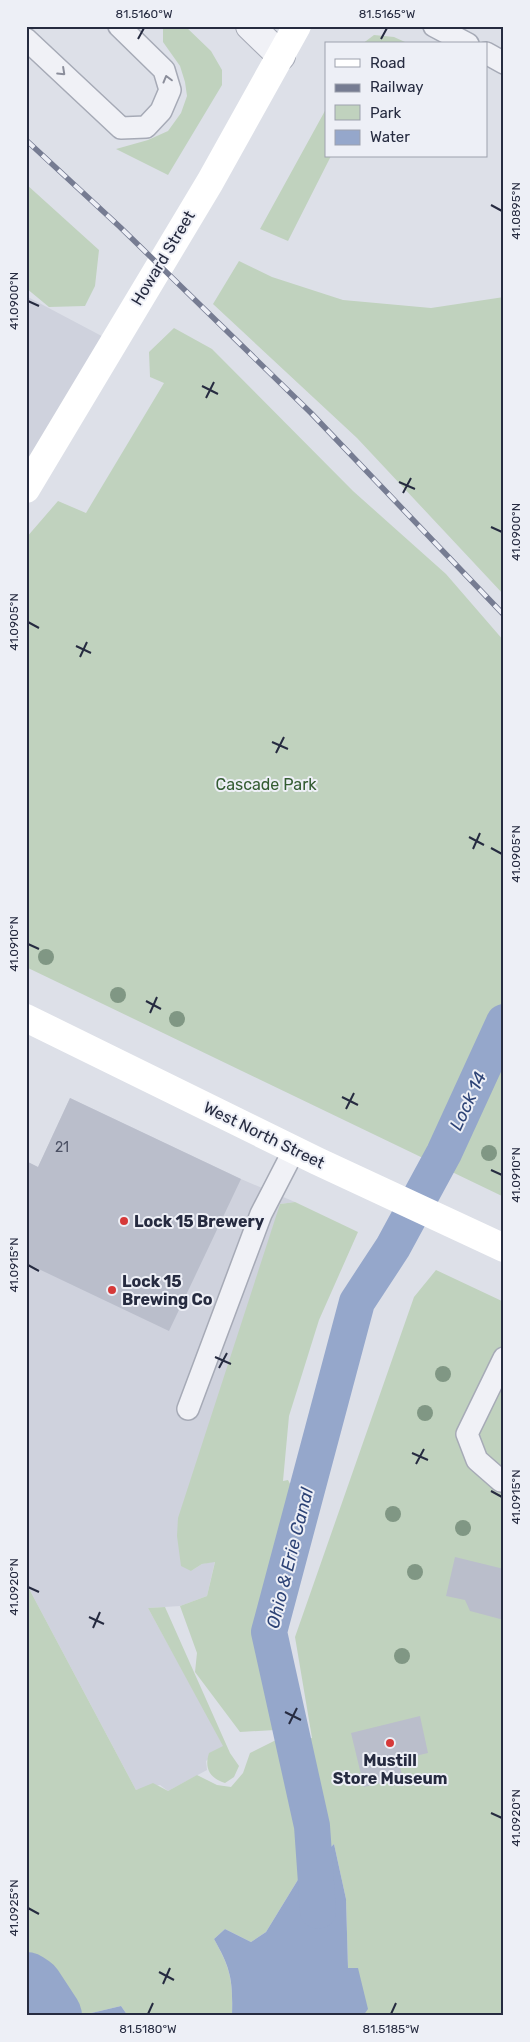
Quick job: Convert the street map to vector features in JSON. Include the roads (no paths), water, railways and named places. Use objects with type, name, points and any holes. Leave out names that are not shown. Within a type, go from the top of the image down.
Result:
[{"type":"street","points":[[250,26],[281,56]]},
{"type":"street","name":"Howard Street","points":[[26,488],[210,182],[297,26]]},
{"type":"street","name":"West North Street","points":[[26,1018],[294,1150],[504,1248]]},
{"type":"lane","points":[[26,39],[121,128],[146,127],[161,111],[170,90],[164,70],[119,26]]},
{"type":"lane","points":[[434,26],[464,42]]},
{"type":"lane","points":[[488,55],[504,63]]},
{"type":"lane","points":[[188,1409],[261,1214],[294,1150]]},
{"type":"lane","points":[[501,1481],[477,1460],[467,1434],[504,1358]]},
{"type":"water","points":[[334,1844],[346,1899],[348,1968],[358,1968],[368,2009],[363,2016],[232,2016],[230,1975],[214,1939],[225,1929],[251,1942],[266,1932],[299,1878]]},
{"type":"water","points":[[26,1983],[60,2000],[83,2015],[121,2006],[128,2016],[26,2016]]},
{"type":"waterway","name":"Ohio & Erie Canal","points":[[318,1911],[312,1826],[269,1632],[357,1302],[393,1247],[444,1153],[504,1022]]},
{"type":"waterway","points":[[26,1983],[32,1987],[51,2016]]},
{"type":"railway","points":[[26,140],[120,227],[311,413],[504,615]]},
{"type":"place","name":"Lock 15 Brewery","points":[[124,1221]]},
{"type":"place","name":"Lock 15 Brewing Co","points":[[112,1290]]},
{"type":"place","name":"Mustill Store Museum","points":[[390,1743]]},
{"type":"park label","name":"Cascade Park","points":[[266,784]]},
{"type":"water label","name":"Lock 14","points":[[468,1101]]}]
